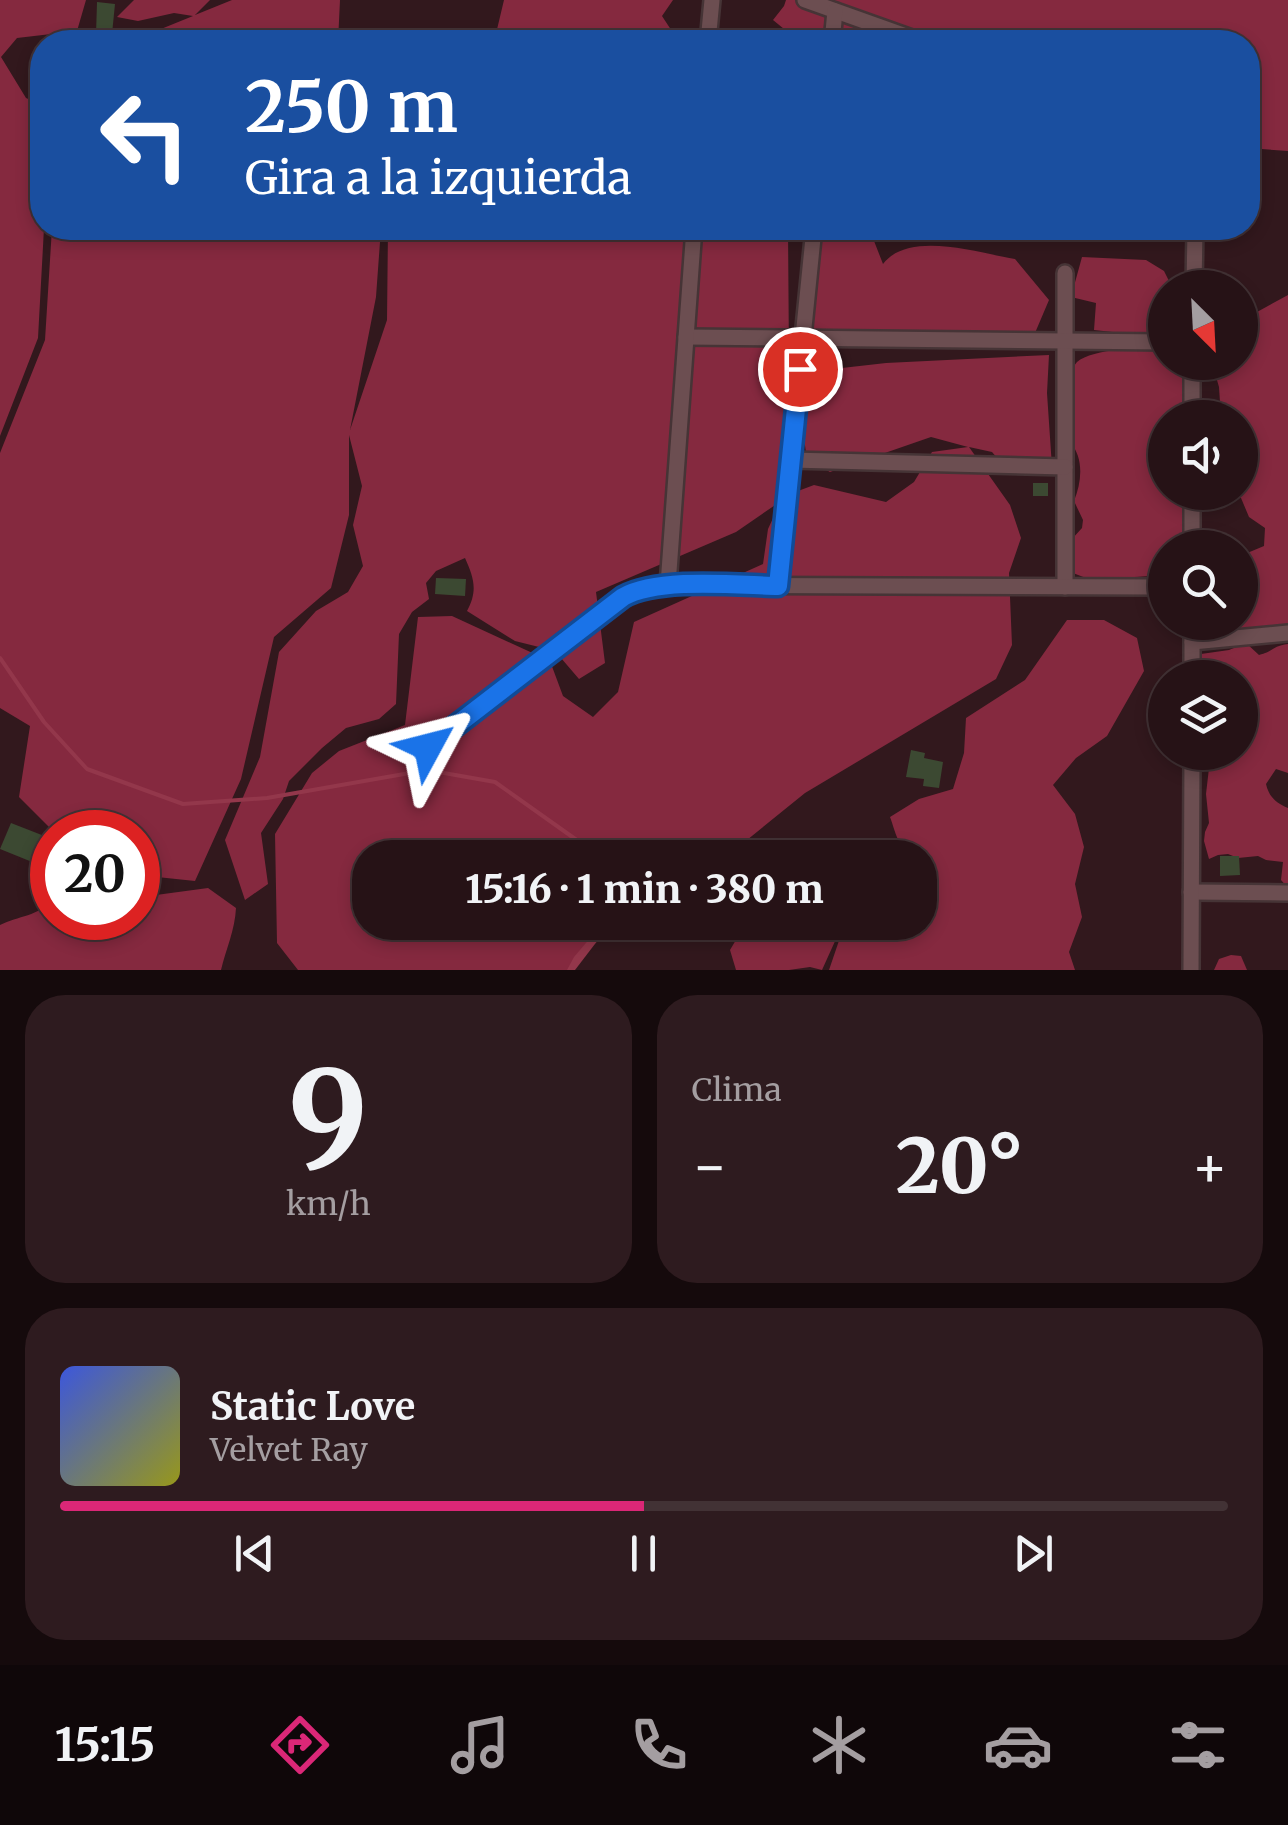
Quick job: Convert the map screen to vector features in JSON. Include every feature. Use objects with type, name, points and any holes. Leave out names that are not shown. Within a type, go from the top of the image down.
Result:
[{"type":"street","points":[[709,30],[712,0]]},
{"type":"street","points":[[805,0],[889,30]]},
{"type":"street","points":[[833,30],[835,11]]},
{"type":"street","points":[[668,585],[693,240]]},
{"type":"street","points":[[778,586],[813,240]]},
{"type":"street","points":[[1194,270],[1195,240]]},
{"type":"street","points":[[1065,274],[1065,587]]},
{"type":"street","points":[[686,337],[1148,342]]},
{"type":"street","points":[[790,460],[1065,467]]},
{"type":"street","points":[[428,747],[635,590],[668,585],[1148,587]]},
{"type":"street","points":[[1192,660],[1192,642],[1288,633]]},
{"type":"street","points":[[1191,970],[1192,770]]},
{"type":"street","points":[[1192,892],[1288,893]]},
{"type":"shaded area","points":[[0,0],[86,0],[77,30],[30,30],[30,36],[17,38],[1,57],[30,100],[30,240],[43,240],[38,338],[0,436]]},
{"type":"shaded area","points":[[134,0],[210,0],[195,15],[232,0],[340,0],[339,30],[159,30],[193,16],[174,13],[138,21],[117,17]]},
{"type":"shaded area","points":[[504,0],[673,0],[662,16],[671,30],[497,30]]},
{"type":"shaded area","points":[[786,0],[1288,0],[1288,151],[1260,149],[1260,30],[785,30],[773,20]]},
{"type":"shaded area","points":[[51,240],[380,240],[376,297],[350,430],[387,320],[388,240],[788,240],[790,494],[814,485],[886,502],[914,482],[932,452],[968,447],[931,437],[830,472],[807,459],[796,384],[833,369],[1049,355],[1047,393],[1052,467],[1005,467],[992,452],[969,447],[1010,505],[1021,538],[1009,573],[1012,645],[996,679],[805,793],[747,840],[352,840],[352,940],[599,940],[574,963],[574,970],[298,970],[277,943],[275,834],[312,773],[339,751],[405,725],[418,617],[452,616],[550,661],[563,696],[593,717],[618,692],[634,622],[763,564],[768,529],[781,501],[736,532],[596,592],[605,663],[579,679],[555,651],[515,641],[467,611],[473,584],[465,558],[436,571],[426,583],[429,599],[412,612],[399,634],[396,704],[379,719],[346,728],[289,781],[283,799],[261,833],[268,884],[245,900],[225,840],[260,757],[279,652],[316,611],[348,592],[363,566],[353,525],[362,486],[349,435],[349,515],[331,588],[274,637],[241,779],[195,881],[160,877],[160,810],[32,810],[19,797],[30,726],[0,708],[0,453],[45,340]]},
{"type":"shaded area","points":[[814,240],[874,240],[883,264],[909,248],[926,246],[1015,259],[1049,300],[1032,340],[810,336]]},
{"type":"shaded area","points":[[1082,257],[1146,260],[1162,270],[1148,270],[1148,336],[1094,330],[1096,303],[1071,297]]},
{"type":"shaded area","points":[[1288,295],[1288,626],[1258,633],[1258,548],[1264,546],[1265,528],[1249,517],[1246,510],[1258,510],[1258,400],[1220,400],[1217,380],[1258,380],[1258,311]]},
{"type":"shaded area","points":[[1148,348],[1148,380],[1187,380],[1188,400],[1148,400],[1148,510],[1187,510],[1187,530],[1148,530],[1148,576],[1091,580],[1073,573],[1070,545],[1083,520],[1074,501],[1080,470],[1078,455],[1070,442],[1070,379],[1077,362],[1085,357]]},
{"type":"shaded area","points":[[1067,620],[1104,620],[1137,638],[1144,671],[1107,736],[1076,758],[1053,785],[1075,814],[1084,847],[1075,884],[1082,917],[1069,952],[1075,970],[829,970],[839,940],[937,940],[937,840],[898,840],[890,817],[919,799],[953,789],[964,753],[966,718],[1025,680]]},
{"type":"shaded area","points":[[1246,643],[1259,655],[1288,644],[1288,773],[1276,769],[1266,784],[1274,799],[1288,808],[1288,888],[1281,880],[1283,862],[1228,854],[1209,859],[1204,841],[1209,823],[1209,770],[1258,770],[1258,660],[1199,660],[1201,654]]},
{"type":"shaded area","points":[[208,888],[236,908],[221,970],[0,970],[0,925],[30,915],[30,940],[160,940],[160,894]]},
{"type":"shaded area","points":[[588,940],[598,940],[575,970],[567,970]]},
{"type":"shaded area","points":[[736,940],[836,940],[822,970],[736,970],[730,950]]},
{"type":"shaded area","points":[[1241,956],[1247,970],[1214,970],[1219,959]]},
{"type":"building","points":[[97,2],[115,4],[112,30],[96,30]]},
{"type":"building","points":[[1033,483],[1048,483],[1048,496],[1033,496]]},
{"type":"building","points":[[436,578],[466,579],[465,596],[435,594]]},
{"type":"building","points":[[911,750],[943,762],[939,788],[923,786],[924,779],[906,777]]},
{"type":"building","points":[[11,823],[30,830],[30,861],[0,849]]},
{"type":"building","points":[[1220,856],[1239,856],[1240,875],[1220,876]]},
{"type":"waterway","points":[[0,658],[44,722],[87,769],[183,804],[267,798],[427,770],[495,782],[577,840]]},
{"type":"route","points":[[428,747],[635,590],[664,585],[778,586],[800,369]]}]
